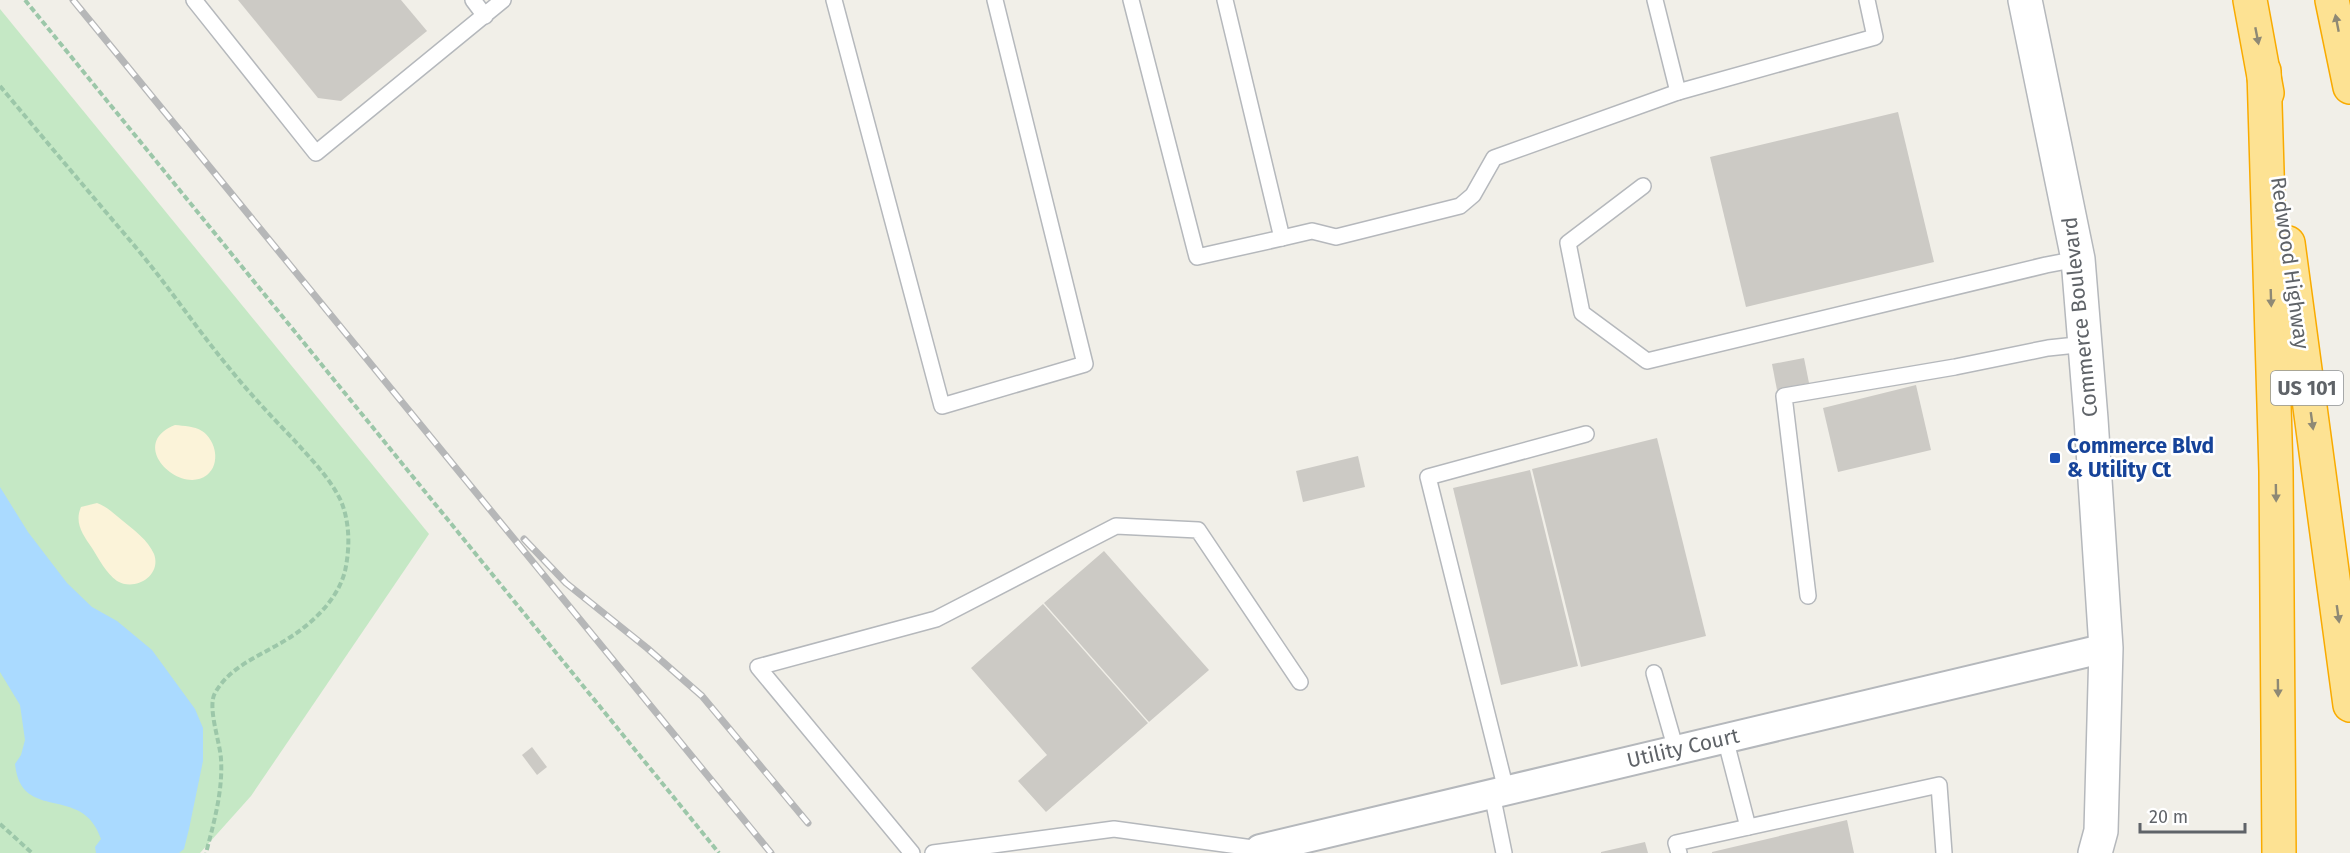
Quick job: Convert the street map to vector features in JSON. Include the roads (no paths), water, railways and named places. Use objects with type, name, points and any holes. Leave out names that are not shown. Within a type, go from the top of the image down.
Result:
[{"type":"highway","name":"Redwood Highway","points":[[2250,0],[2264,71],[2350,705]]},
{"type":"highway","points":[[2332,0],[2350,87]]},
{"type":"highway","points":[[2264,71],[2276,471],[2279,853]]},
{"type":"street","name":"Commerce Boulevard","points":[[2025,0],[2078,260],[2086,344],[2106,648],[2101,831],[2096,853]]},
{"type":"street","name":"Utility Court","points":[[1259,851],[2106,648]]},
{"type":"lane","points":[[194,0],[316,153],[503,0]]},
{"type":"lane","points":[[473,0],[485,16]]},
{"type":"lane","points":[[834,0],[942,406],[1085,364],[995,0]]},
{"type":"lane","points":[[1131,0],[1197,257],[1312,231],[1336,237],[1460,206],[1473,195],[1494,158],[1678,92],[1875,37],[1867,0]]},
{"type":"lane","points":[[1225,0],[1282,238]]},
{"type":"lane","points":[[1655,0],[1678,92]]},
{"type":"lane","points":[[1643,186],[1568,243],[1582,313],[1647,361],[2046,265],[2078,260]]},
{"type":"lane","points":[[1808,596],[1785,396],[1955,367],[2048,348],[2086,344]]},
{"type":"lane","points":[[1504,853],[1499,792],[1428,477],[1586,434]]},
{"type":"lane","points":[[912,853],[758,667],[936,619],[1116,526],[1198,530],[1299,682]]},
{"type":"lane","points":[[1654,673],[1676,750]]},
{"type":"lane","points":[[1725,738],[1748,827]]},
{"type":"lane","points":[[1679,853],[1676,843],[1939,785],[1944,853]]},
{"type":"lane","points":[[933,853],[1114,830],[1259,851]]},
{"type":"water","points":[[0,487],[28,532],[67,583],[92,607],[117,621],[152,650],[195,709],[203,728],[203,761],[184,849],[179,853],[96,853],[95,847],[101,839],[92,822],[81,812],[28,793],[20,782],[15,764],[21,755],[25,740],[20,705],[0,672]]},
{"type":"railway","points":[[73,0],[771,853]]},
{"type":"railway","points":[[524,539],[566,583],[702,696],[808,823]]},
{"type":"place","name":"Commerce Blvd & Utility Ct","points":[[2055,458]]}]
